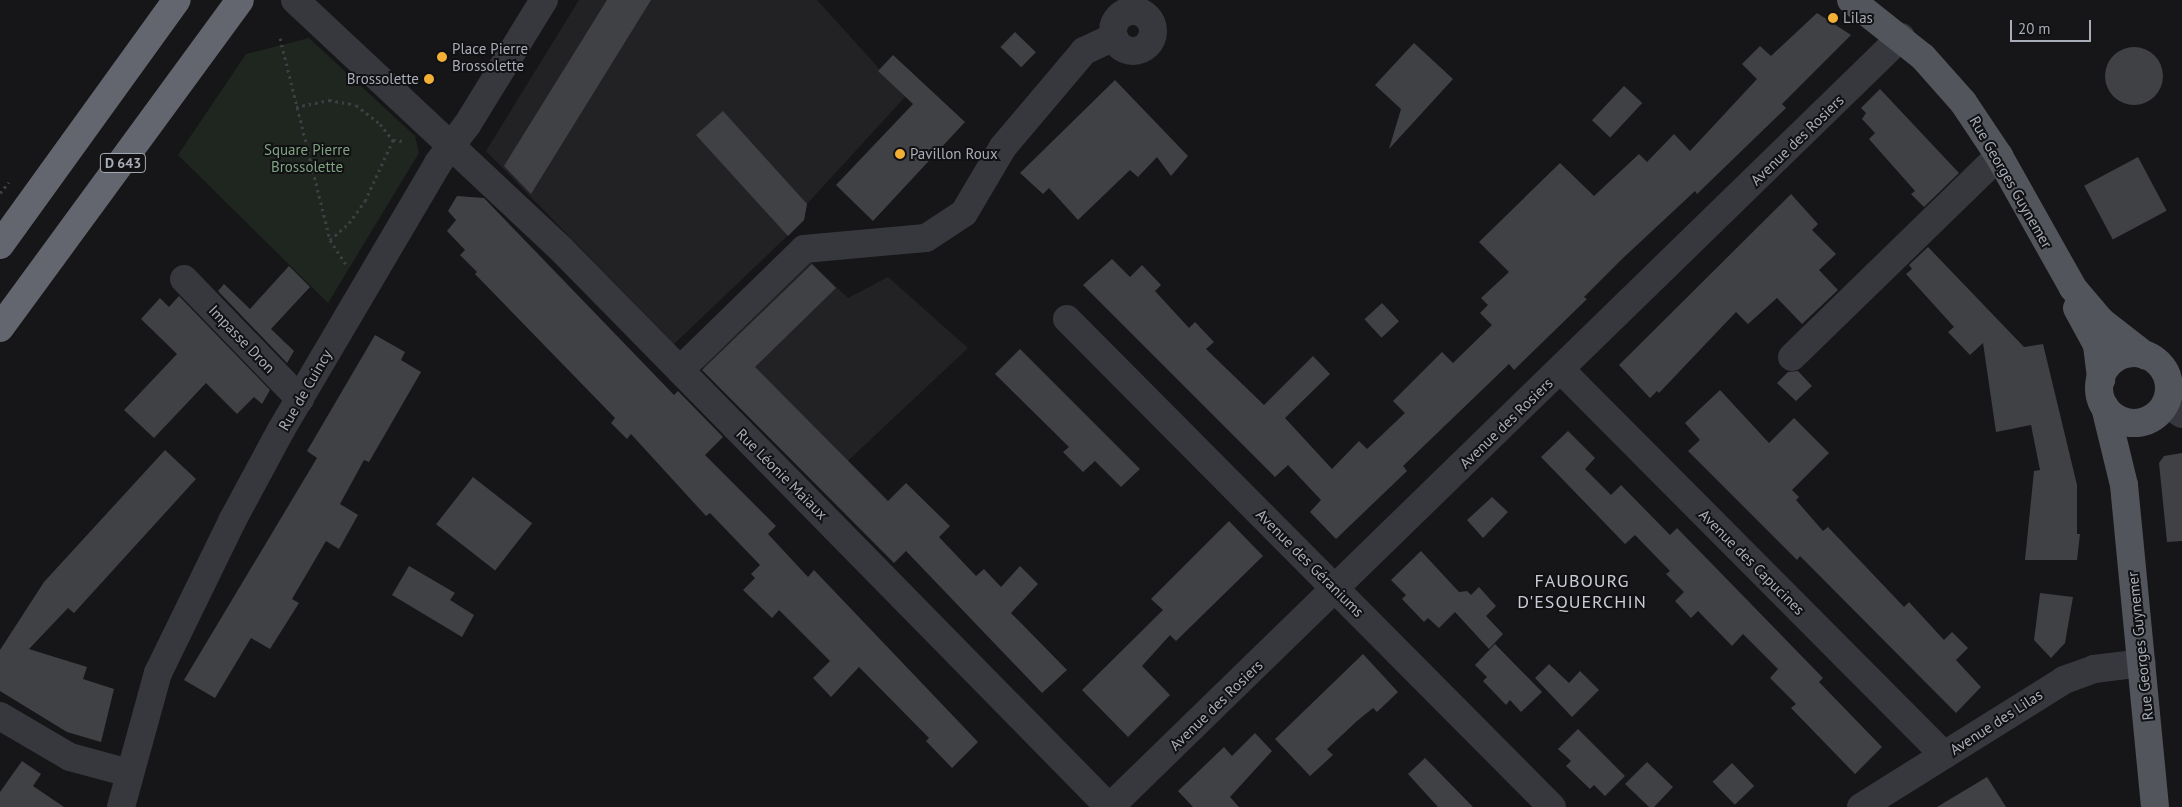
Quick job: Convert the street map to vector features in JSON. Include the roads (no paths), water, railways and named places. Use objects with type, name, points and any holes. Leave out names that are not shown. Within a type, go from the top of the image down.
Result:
[{"type":"highway","points":[[0,245],[177,0]]},
{"type":"highway","name":"D 643","points":[[0,328],[240,0]]},
{"type":"main road","name":"Rue Georges Guynemer","points":[[1851,0],[1901,37],[1964,102],[1999,156],[2059,266],[2097,345],[2101,380]]},
{"type":"main road","name":"Rue Georges Guynemer","points":[[2059,266],[2094,314],[2146,356]]},
{"type":"main road","points":[[2129,354],[2146,356],[2156,361],[2166,374],[2169,386],[2166,412],[2140,422],[2123,421],[2105,407],[2100,391],[2101,380],[2109,364],[2118,358],[2129,354]]},
{"type":"main road","name":"Rue Georges Guynemer","points":[[2105,407],[2124,485],[2155,807]]},
{"type":"main road","name":"Rue Georges Guynemer","points":[[2124,485],[2130,454],[2166,412]]},
{"type":"street","name":"Rue Léonie Maïaux","points":[[295,0],[561,249],[1110,807]]},
{"type":"street","name":"Rue de Cuincy","points":[[121,807],[129,773],[164,658],[232,521],[300,399],[438,163],[452,145],[544,0]]},
{"type":"street","points":[[680,370],[804,249],[926,238],[964,213],[1003,147],[1084,51],[1114,38],[1113,30],[1119,16],[1144,6]]},
{"type":"street","name":"Avenue des Rosiers","points":[[1110,807],[1337,589],[1901,37]]},
{"type":"street","points":[[1792,358],[1999,156]]},
{"type":"street","name":"Impasse Dron","points":[[184,279],[300,399]]},
{"type":"street","name":"Avenue des Géraniums","points":[[1067,320],[1552,807]]},
{"type":"street","name":"Avenue des Capucines","points":[[1561,370],[1944,755]]},
{"type":"street","name":"Avenue des Lilas","points":[[1861,807],[2064,680],[2101,668],[2142,662]]},
{"type":"street","points":[[0,716],[70,757],[129,773]]},
{"type":"place","name":"Lilas","points":[[1833,18]]},
{"type":"place","name":"Place Pierre Brossolette","points":[[442,57]]},
{"type":"place","name":"Brossolette","points":[[429,79]]},
{"type":"place","name":"Pavillon Roux","points":[[900,154]]},
{"type":"district","name":"FAUBOURG D'ESQUERCHIN","points":[[1582,592]]},
{"type":"park label","name":"Square Pierre Brossolette","points":[[307,158]]}]
